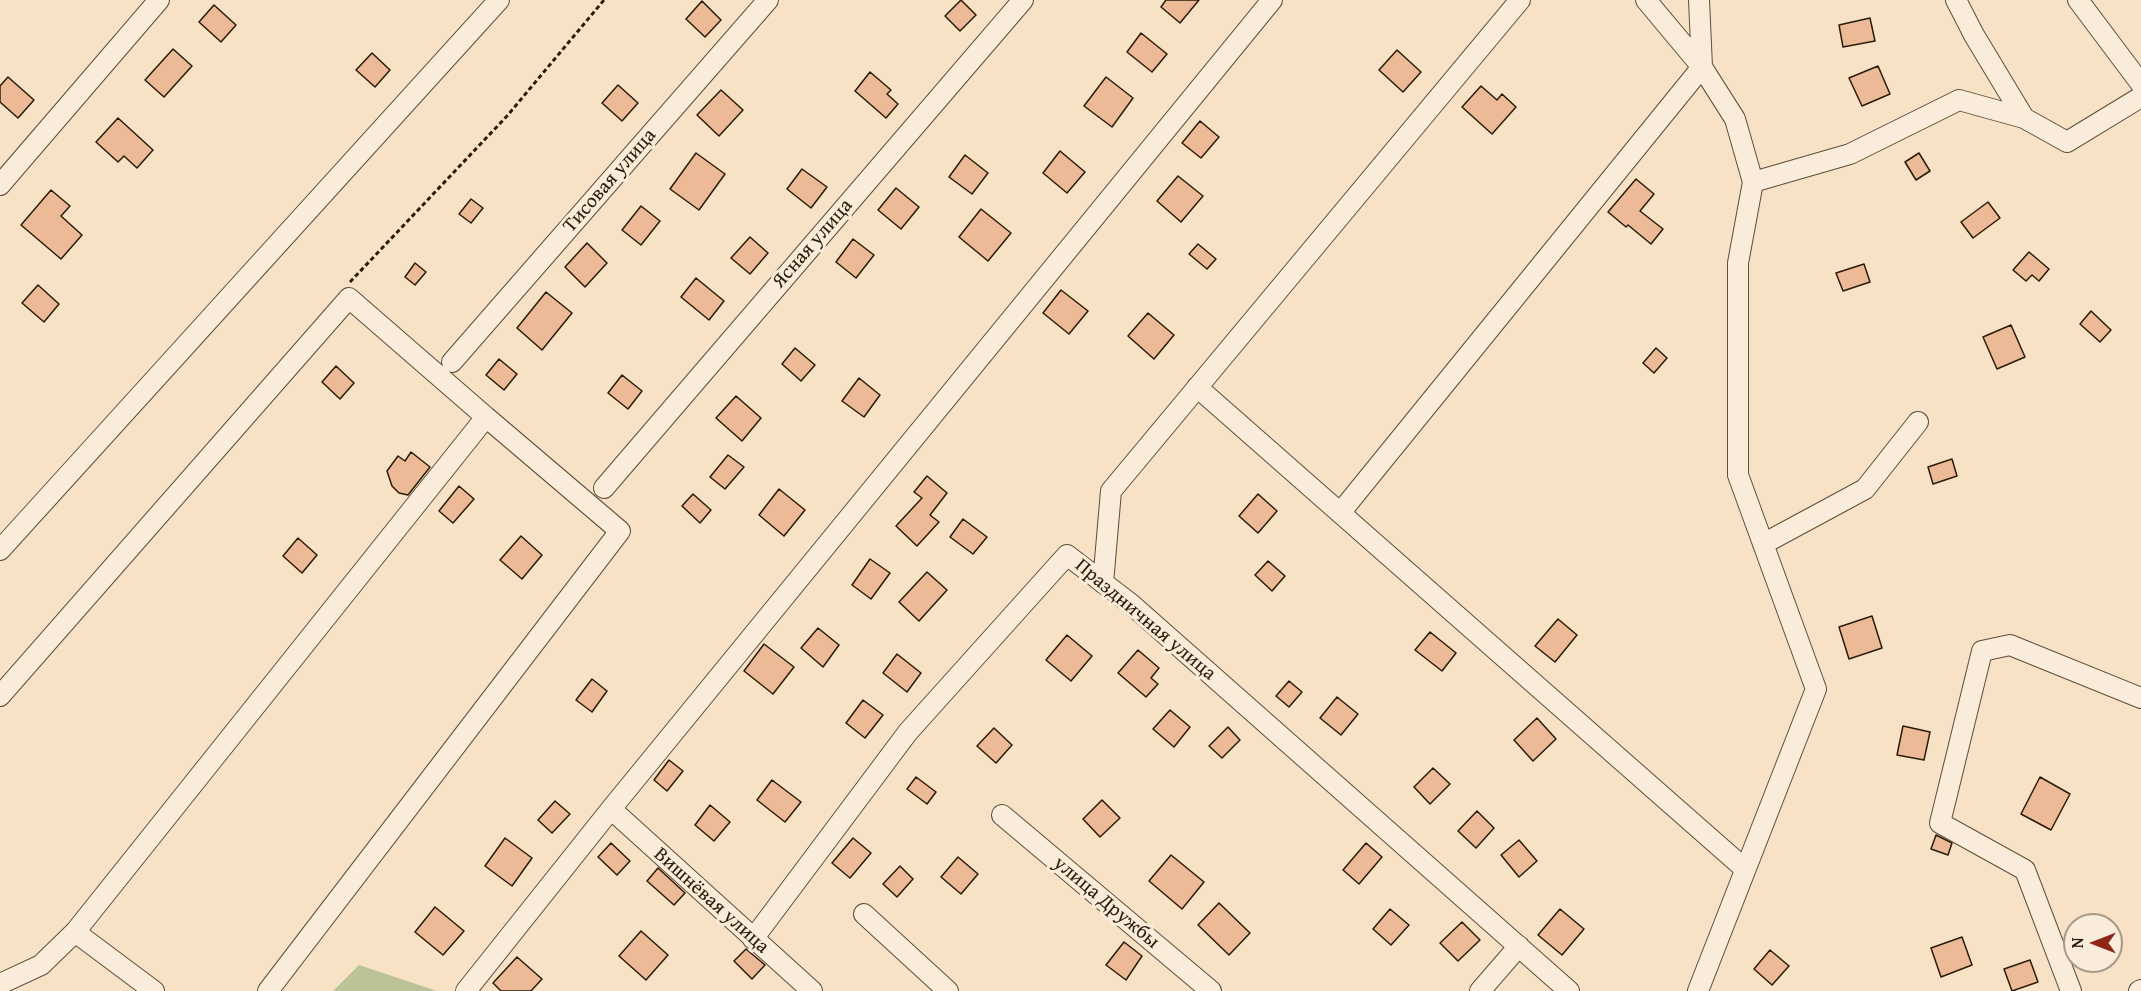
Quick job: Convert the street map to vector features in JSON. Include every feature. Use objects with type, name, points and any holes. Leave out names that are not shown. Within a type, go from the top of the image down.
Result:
[{"type":"street","points":[[0,185],[159,0]]},
{"type":"street","points":[[0,550],[500,0]]},
{"type":"street","name":"Тисовая улица","points":[[452,362],[768,0]]},
{"type":"street","name":"Ясная улица","points":[[604,488],[1023,0]]},
{"type":"street","points":[[466,991],[1272,0]]},
{"type":"street","points":[[1103,583],[1111,491],[1520,0]]},
{"type":"street","points":[[1646,0],[1702,67],[1735,119],[1753,182],[1738,263],[1738,475],[1816,689],[1698,991]]},
{"type":"street","points":[[1340,513],[1702,67],[1699,0]]},
{"type":"street","points":[[1956,0],[1974,35],[2024,118]]},
{"type":"street","points":[[2078,0],[2141,84]]},
{"type":"street","points":[[1753,182],[1850,154],[1959,100],[2024,118],[2067,142],[2141,97]]},
{"type":"street","points":[[0,696],[349,298],[620,531],[267,991]]},
{"type":"street","points":[[1197,387],[1745,870]]},
{"type":"street","points":[[0,984],[41,965],[75,932],[486,417]]},
{"type":"street","points":[[1763,544],[1864,489],[1918,422]]},
{"type":"street","name":"Праздничная улица","points":[[753,939],[908,732],[1067,555],[1139,612],[1569,991]]},
{"type":"street","points":[[2072,991],[2025,870],[1940,823],[1982,651],[2010,645],[2141,698]]},
{"type":"street","name":"Вишнёвая улица","points":[[611,810],[812,991]]},
{"type":"street","name":"улица Дружбы","points":[[1002,815],[1211,991]]},
{"type":"street","points":[[864,914],[948,991]]},
{"type":"street","points":[[75,932],[154,991]]},
{"type":"street","points":[[1480,991],[1519,946]]},
{"type":"path","points":[[349,298],[345,287],[507,116],[604,0]]},
{"type":"green space","points":[[359,965],[437,991],[333,991]]},
{"type":"building","points":[[961,0],[976,15],[960,31],[945,16]]},
{"type":"building","points":[[1166,0],[1199,0],[1180,23],[1161,7]]},
{"type":"building","points":[[702,1],[721,20],[705,37],[686,19]]},
{"type":"building","points":[[214,5],[236,25],[221,42],[199,22]]},
{"type":"building","points":[[1870,18],[1875,41],[1843,47],[1839,25]]},
{"type":"building","points":[[1141,33],[1167,54],[1152,72],[1127,52]]},
{"type":"building","points":[[173,49],[192,66],[164,97],[145,80]]},
{"type":"building","points":[[1397,50],[1421,72],[1403,92],[1379,70]]},
{"type":"building","points":[[372,53],[390,70],[375,87],[356,70]]},
{"type":"building","points":[[1878,66],[1890,94],[1862,106],[1849,78]]},
{"type":"building","points":[[870,72],[891,90],[887,94],[898,104],[886,118],[855,91]]},
{"type":"building","points":[[8,77],[34,100],[18,118],[0,102],[0,86]]},
{"type":"building","points":[[1106,77],[1133,98],[1112,127],[1084,106]]},
{"type":"building","points":[[618,85],[638,103],[622,121],[602,103]]},
{"type":"building","points":[[1481,86],[1497,100],[1502,94],[1516,107],[1492,134],[1462,107]]},
{"type":"building","points":[[721,90],[743,110],[719,136],[697,115]]},
{"type":"building","points":[[118,118],[153,150],[137,168],[124,156],[118,162],[96,142]]},
{"type":"building","points":[[1200,121],[1219,137],[1201,158],[1182,143]]},
{"type":"building","points":[[1060,151],[1085,172],[1067,193],[1043,173]]},
{"type":"building","points":[[696,153],[725,174],[699,210],[670,189]]},
{"type":"building","points":[[1919,153],[1930,171],[1916,180],[1905,162]]},
{"type":"building","points":[[965,155],[988,173],[972,194],[949,177]]},
{"type":"building","points":[[802,169],[827,187],[811,208],[787,189]]},
{"type":"building","points":[[1178,176],[1203,196],[1181,222],[1157,201]]},
{"type":"building","points":[[1636,179],[1654,194],[1640,211],[1663,229],[1651,244],[1608,212]]},
{"type":"building","points":[[896,188],[919,207],[901,229],[878,210]]},
{"type":"building","points":[[51,190],[70,206],[61,216],[82,235],[61,259],[21,225]]},
{"type":"building","points":[[471,199],[483,208],[471,223],[459,214]]},
{"type":"building","points":[[1988,202],[2000,218],[1973,238],[1961,222]]},
{"type":"building","points":[[641,206],[660,221],[641,245],[622,230]]},
{"type":"building","points":[[981,209],[1011,233],[988,261],[959,237]]},
{"type":"building","points":[[750,237],[768,253],[750,274],[731,258]]},
{"type":"building","points":[[853,239],[874,255],[856,278],[836,262]]},
{"type":"building","points":[[587,243],[607,263],[585,287],[565,267]]},
{"type":"building","points":[[1198,244],[1216,259],[1207,269],[1189,254]]},
{"type":"building","points":[[2029,252],[2049,269],[2039,281],[2032,275],[2026,281],[2013,270]]},
{"type":"building","points":[[415,263],[426,272],[415,285],[405,277]]},
{"type":"building","points":[[1864,264],[1870,282],[1843,291],[1836,273]]},
{"type":"building","points":[[696,278],[724,301],[709,320],[681,297]]},
{"type":"building","points":[[38,285],[59,304],[44,322],[22,303]]},
{"type":"building","points":[[1061,290],[1088,311],[1069,334],[1043,313]]},
{"type":"building","points":[[546,292],[572,313],[542,350],[517,328]]},
{"type":"building","points":[[2091,311],[2111,330],[2100,342],[2080,324]]},
{"type":"building","points":[[1148,313],[1174,335],[1154,359],[1128,336]]},
{"type":"building","points":[[2011,325],[2025,357],[1997,369],[1983,337]]},
{"type":"building","points":[[795,348],[815,365],[801,381],[782,364]]},
{"type":"building","points":[[1656,348],[1667,358],[1654,373],[1643,363]]},
{"type":"building","points":[[499,359],[517,374],[504,390],[486,375]]},
{"type":"building","points":[[336,366],[354,383],[340,399],[322,382]]},
{"type":"building","points":[[622,375],[642,391],[628,409],[608,393]]},
{"type":"building","points":[[859,378],[880,395],[864,417],[842,401]]},
{"type":"building","points":[[736,396],[761,418],[742,441],[716,418]]},
{"type":"building","points":[[411,452],[430,467],[408,495],[399,493],[392,486],[387,471],[398,456],[405,461]]},
{"type":"building","points":[[728,455],[744,467],[725,489],[710,477]]},
{"type":"building","points":[[1952,459],[1957,476],[1933,484],[1928,467]]},
{"type":"building","points":[[927,476],[947,493],[930,515],[939,522],[917,546],[896,526],[922,498],[914,492]]},
{"type":"building","points":[[459,486],[474,499],[453,523],[439,511]]},
{"type":"building","points":[[779,489],[805,510],[784,536],[759,515]]},
{"type":"building","points":[[693,494],[711,510],[700,523],[682,506]]},
{"type":"building","points":[[1258,494],[1277,511],[1258,533],[1239,516]]},
{"type":"building","points":[[963,519],[987,537],[973,554],[950,537]]},
{"type":"building","points":[[521,536],[542,555],[522,579],[500,560]]},
{"type":"building","points":[[298,538],[317,555],[302,573],[283,556]]},
{"type":"building","points":[[870,559],[890,573],[871,599],[852,585]]},
{"type":"building","points":[[1268,561],[1285,576],[1272,591],[1255,575]]},
{"type":"building","points":[[927,572],[947,590],[919,621],[899,602]]},
{"type":"building","points":[[1872,616],[1882,648],[1849,659],[1839,627]]},
{"type":"building","points":[[1558,619],[1577,635],[1555,662],[1535,646]]},
{"type":"building","points":[[818,628],[839,645],[823,667],[801,648]]},
{"type":"building","points":[[1430,632],[1456,653],[1442,671],[1415,650]]},
{"type":"building","points":[[1067,635],[1092,656],[1071,681],[1046,660]]},
{"type":"building","points":[[764,644],[794,667],[773,694],[744,671]]},
{"type":"building","points":[[1138,650],[1159,668],[1151,678],[1158,684],[1146,697],[1118,673]]},
{"type":"building","points":[[897,654],[921,673],[907,692],[883,673]]},
{"type":"building","points":[[592,679],[607,691],[592,712],[576,700]]},
{"type":"building","points":[[1289,681],[1302,692],[1289,707],[1276,696]]},
{"type":"building","points":[[1337,697],[1358,714],[1341,735],[1320,718]]},
{"type":"building","points":[[863,700],[883,715],[865,738],[846,723]]},
{"type":"building","points":[[1170,710],[1190,727],[1174,747],[1153,729]]},
{"type":"building","points":[[1537,718],[1556,739],[1533,761],[1514,740]]},
{"type":"building","points":[[1903,726],[1930,732],[1924,760],[1897,755]]},
{"type":"building","points":[[1228,727],[1240,740],[1222,758],[1209,746]]},
{"type":"building","points":[[994,728],[1012,745],[996,763],[977,746]]},
{"type":"building","points":[[669,760],[683,771],[667,791],[654,780]]},
{"type":"building","points":[[1433,768],[1450,784],[1430,804],[1414,787]]},
{"type":"building","points":[[916,777],[936,792],[927,804],[907,789]]},
{"type":"building","points":[[2040,777],[2070,794],[2051,830],[2021,814]]},
{"type":"building","points":[[772,780],[801,802],[785,822],[757,800]]},
{"type":"building","points":[[1102,800],[1120,818],[1100,837],[1083,819]]},
{"type":"building","points":[[555,801],[570,814],[552,833],[538,820]]},
{"type":"building","points":[[710,805],[730,822],[714,841],[695,825]]},
{"type":"building","points":[[1477,811],[1494,828],[1476,848],[1458,831]]},
{"type":"building","points":[[1936,835],[1952,843],[1948,855],[1931,849]]},
{"type":"building","points":[[505,838],[532,858],[512,886],[485,866]]},
{"type":"building","points":[[853,838],[871,853],[850,878],[832,863]]},
{"type":"building","points":[[1519,840],[1537,861],[1519,877],[1501,855]]},
{"type":"building","points":[[611,843],[630,861],[617,875],[598,857]]},
{"type":"building","points":[[1366,843],[1382,857],[1359,884],[1343,870]]},
{"type":"building","points":[[1171,855],[1204,882],[1182,909],[1149,881]]},
{"type":"building","points":[[958,857],[978,874],[961,894],[941,877]]},
{"type":"building","points":[[900,866],[913,879],[897,897],[883,884]]},
{"type":"building","points":[[658,868],[685,893],[674,905],[647,881]]},
{"type":"building","points":[[1219,903],[1250,933],[1229,955],[1198,925]]},
{"type":"building","points":[[435,907],[464,931],[443,955],[415,932]]},
{"type":"building","points":[[1390,909],[1409,925],[1391,945],[1373,929]]},
{"type":"building","points":[[1560,909],[1584,929],[1562,955],[1538,935]]},
{"type":"building","points":[[1462,922],[1480,940],[1458,961],[1440,943]]},
{"type":"building","points":[[641,931],[668,955],[646,980],[619,956]]},
{"type":"building","points":[[1962,937],[1972,965],[1941,977],[1931,948]]},
{"type":"building","points":[[1124,942],[1142,956],[1126,980],[1106,965]]},
{"type":"building","points":[[746,949],[765,965],[752,979],[734,961]]},
{"type":"building","points":[[1770,950],[1789,966],[1772,985],[1754,969]]},
{"type":"building","points":[[517,957],[542,979],[531,991],[501,991],[493,983]]},
{"type":"building","points":[[2030,960],[2038,982],[2012,991],[2004,969]]}]
